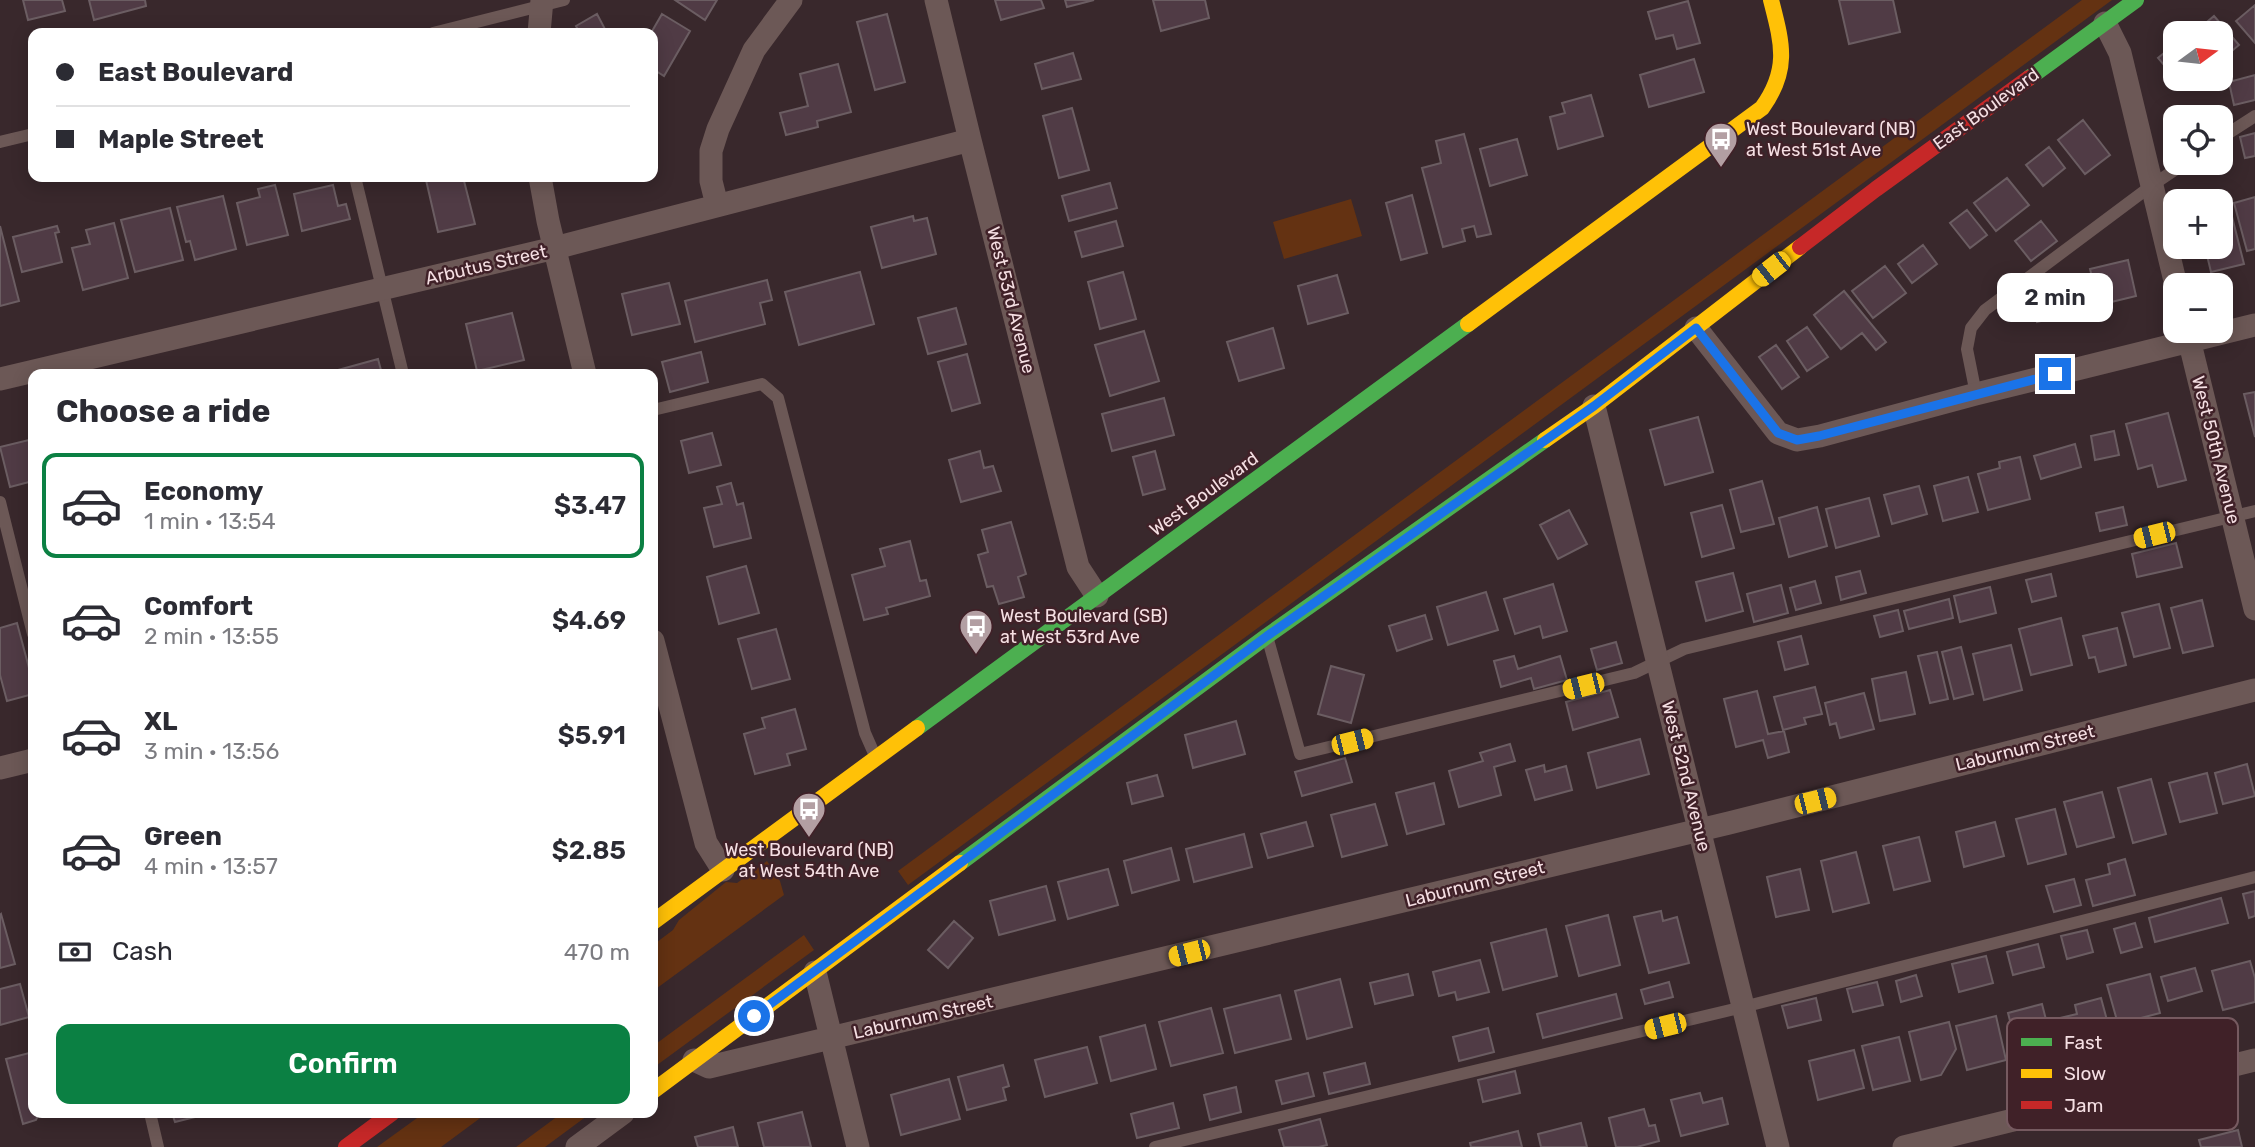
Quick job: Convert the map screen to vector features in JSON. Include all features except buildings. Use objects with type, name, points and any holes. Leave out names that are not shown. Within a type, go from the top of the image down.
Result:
[{"type":"street","points":[[716,205],[711,181],[711,151],[718,129],[754,50],[791,0]]},
{"type":"street","name":"West 53rd Avenue","points":[[936,0],[1079,567],[1097,596]]},
{"type":"street","name":"West Boulevard","points":[[658,918],[1762,107],[1775,92],[1781,77],[1783,59],[1771,0]]},
{"type":"street","name":"East Boulevard","points":[[658,1087],[1267,636],[1594,406],[1876,189],[2136,0]]},
{"type":"street","points":[[540,28],[542,3]]},
{"type":"street","points":[[2105,23],[2120,53],[2173,273]]},
{"type":"street","name":"Arbutus Street","points":[[43,369],[555,248],[970,140]]},
{"type":"street","points":[[541,182],[585,369]]},
{"type":"street","points":[[2233,329],[2255,325]]},
{"type":"street","points":[[1696,328],[1778,433],[1797,440],[2163,343]]},
{"type":"street","name":"West 50th Avenue","points":[[2190,343],[2255,609]]},
{"type":"street","name":"Arbutus Street","points":[[0,379],[28,372]]},
{"type":"street","name":"West 52nd Avenue","points":[[1594,406],[1777,1147]]},
{"type":"street","points":[[658,660],[706,842],[723,870]]},
{"type":"street","name":"Laburnum Street","points":[[694,1060],[709,1068],[832,1039],[1699,830],[2255,690]]},
{"type":"street","points":[[0,768],[28,761]]},
{"type":"street","points":[[815,972],[858,1147]]},
{"type":"street","points":[[2238,1064],[2255,1060]]},
{"type":"street","points":[[346,1147],[385,1118]]},
{"type":"street","points":[[578,1147],[616,1118]]},
{"type":"street","points":[[1904,1147],[2007,1121]]},
{"type":"lane","points":[[451,28],[542,3],[564,0]]},
{"type":"lane","points":[[2233,130],[2255,116]]},
{"type":"lane","points":[[0,142],[28,135]]},
{"type":"lane","points":[[1976,394],[1966,349],[1972,328],[1985,310],[2167,175]]},
{"type":"lane","points":[[356,182],[402,369]]},
{"type":"lane","points":[[658,409],[762,384],[778,398],[864,733],[876,758]]},
{"type":"lane","points":[[0,502],[28,614]]},
{"type":"lane","points":[[1267,636],[1300,754],[1634,673],[1684,649],[2255,510]]},
{"type":"lane","points":[[19,577],[28,575]]},
{"type":"lane","points":[[1155,1147],[1743,1007],[2255,877]]},
{"type":"lane","points":[[151,1118],[158,1147]]},
{"type":"shaded area","points":[[2082,0],[2112,0],[908,885],[898,871]]},
{"type":"shaded area","points":[[1351,199],[1362,236],[1284,259],[1273,222]]},
{"type":"shaded area","points":[[767,861],[780,881],[784,895],[658,987],[658,941],[673,930],[679,920],[726,882],[737,883]]},
{"type":"shaded area","points":[[804,935],[814,950],[658,1064],[658,1042]]},
{"type":"shaded area","points":[[417,1118],[480,1118],[441,1147],[377,1147]]},
{"type":"shaded area","points":[[555,1118],[584,1118],[545,1147],[516,1147]]},
{"type":"traffic: fast","points":[[2029,78],[2136,0]]},
{"type":"traffic: fast","points":[[917,728],[1468,324]]},
{"type":"traffic: fast","points":[[960,863],[1267,636],[1545,440]]},
{"type":"traffic: slow","points":[[1468,324],[1762,108],[1777,81],[1780,68],[1780,43],[1771,0]]},
{"type":"traffic: slow","points":[[1545,440],[1594,406],[1800,247]]},
{"type":"traffic: slow","points":[[658,918],[917,728]]},
{"type":"traffic: slow","points":[[658,1087],[960,863]]},
{"type":"traffic: jam","points":[[1800,247],[2029,78]]},
{"type":"traffic: jam","points":[[346,1147],[385,1118]]},
{"type":"place","name":"West Boulevard (NB) at West 51st Ave","points":[[1721,169]]},
{"type":"place","name":"West Boulevard (SB) at West 53rd Ave","points":[[976,656]]},
{"type":"place","name":"West Boulevard (NB) at West 54th Ave","points":[[809,839]]},
{"type":"route","points":[[754,1016],[1267,636],[1594,406],[1696,328],[1778,433],[1797,440],[2055,374]]}]
